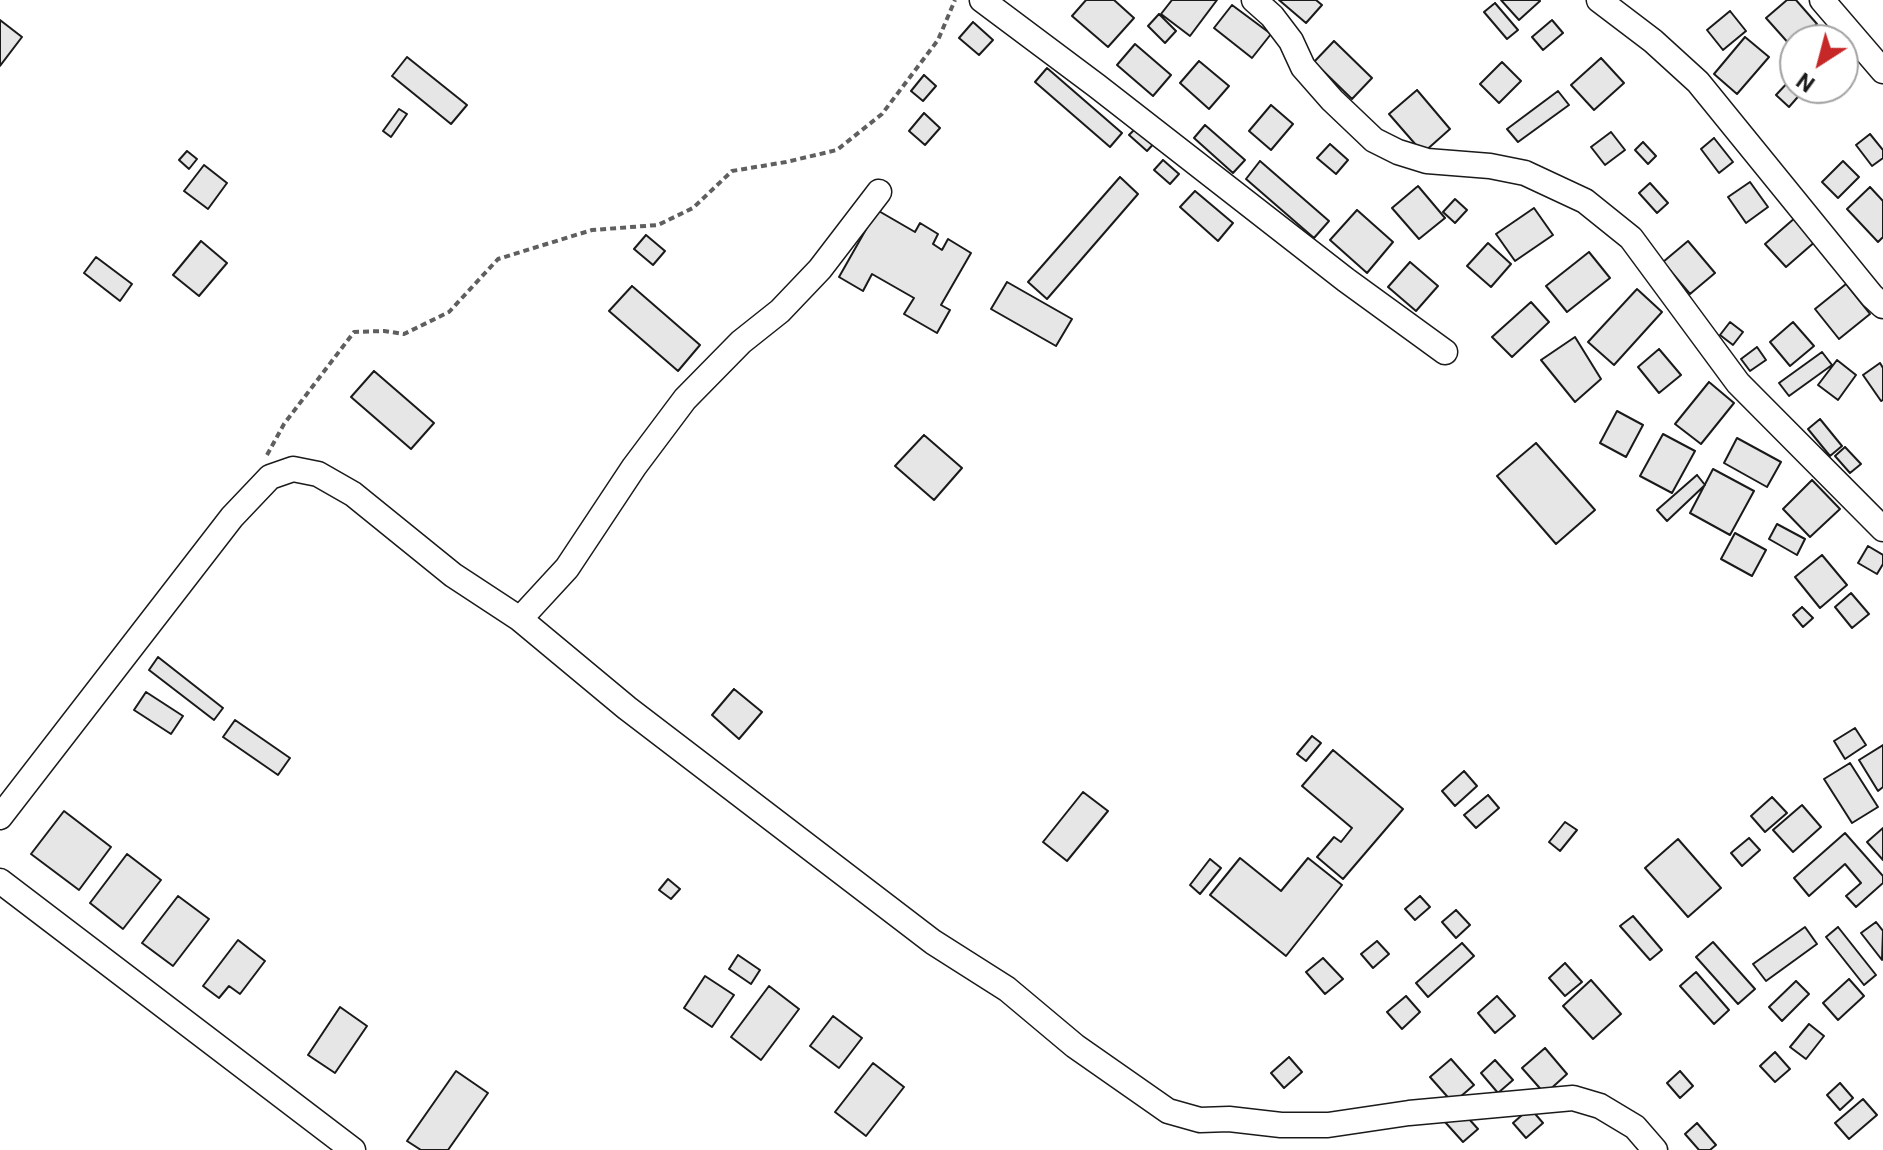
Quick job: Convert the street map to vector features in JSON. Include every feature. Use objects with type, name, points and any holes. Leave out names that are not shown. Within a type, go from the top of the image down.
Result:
[{"type":"street","points":[[982,0],[1346,280],[1445,352]]},
{"type":"street","points":[[1254,0],[1272,16],[1291,41],[1303,67],[1374,140],[1427,161],[1490,166],[1525,173],[1585,201],[1631,238],[1738,383],[1883,529]]},
{"type":"street","points":[[1599,0],[1653,41],[1698,82],[1883,306]]},
{"type":"street","points":[[1822,0],[1883,71]]},
{"type":"street","points":[[520,619],[567,568],[634,467],[685,399],[741,342],[780,311],[800,290],[879,192]]},
{"type":"street","points":[[0,817],[232,517],[270,477],[293,469],[318,474],[341,487],[453,575],[520,619],[627,708],[933,942],[1007,989],[1075,1046],[1168,1111],[1200,1120],[1328,1125],[1409,1113],[1573,1098],[1600,1106],[1635,1127],[1655,1150]]},
{"type":"street","points":[[0,881],[353,1150]]},
{"type":"path","points":[[263,462],[284,424],[354,332],[404,334],[449,312],[498,259],[592,230],[658,225],[693,208],[732,171],[837,150],[882,114],[938,40],[955,0]]},
{"type":"building","points":[[1086,0],[1114,0],[1134,18],[1108,47],[1072,16]]},
{"type":"building","points":[[1172,0],[1217,0],[1190,36],[1161,14]]},
{"type":"building","points":[[1279,0],[1316,0],[1322,5],[1306,23]]},
{"type":"building","points":[[1501,0],[1538,0],[1540,1],[1519,20]]},
{"type":"building","points":[[1787,0],[1796,0],[1817,24],[1779,24],[1779,33],[1766,18]]},
{"type":"building","points":[[1495,3],[1518,30],[1507,39],[1484,12]]},
{"type":"building","points":[[1232,5],[1271,34],[1252,58],[1214,28]]},
{"type":"building","points":[[1730,11],[1746,31],[1723,50],[1707,30]]},
{"type":"building","points":[[1159,14],[1176,31],[1165,43],[1148,26]]},
{"type":"building","points":[[0,20],[22,37],[0,66]]},
{"type":"building","points":[[1552,20],[1563,33],[1543,50],[1532,37]]},
{"type":"building","points":[[973,22],[993,40],[979,55],[959,38]]},
{"type":"building","points":[[1745,37],[1769,57],[1737,94],[1714,74]]},
{"type":"building","points":[[1334,41],[1372,78],[1352,99],[1314,62]]},
{"type":"building","points":[[1135,44],[1171,75],[1153,96],[1117,65]]},
{"type":"building","points":[[407,57],[467,105],[451,124],[392,76]]},
{"type":"building","points":[[1601,58],[1624,83],[1594,110],[1571,85]]},
{"type":"building","points":[[1199,61],[1229,86],[1209,109],[1180,83]]},
{"type":"building","points":[[1502,62],[1521,81],[1499,103],[1480,84]]},
{"type":"building","points":[[1047,68],[1122,133],[1110,147],[1035,82]]},
{"type":"building","points":[[924,75],[936,86],[923,101],[911,91]]},
{"type":"building","points":[[1417,90],[1450,129],[1423,153],[1389,114]]},
{"type":"building","points":[[1558,91],[1569,105],[1518,142],[1507,129]]},
{"type":"building","points":[[1271,105],[1293,124],[1271,150],[1249,131]]},
{"type":"building","points":[[399,109],[407,114],[391,137],[383,131]]},
{"type":"building","points":[[924,113],[940,128],[925,145],[909,131]]},
{"type":"building","points":[[1139,125],[1157,140],[1147,151],[1129,135]]},
{"type":"building","points":[[1205,125],[1245,160],[1233,173],[1194,138]]},
{"type":"building","points":[[1611,132],[1625,150],[1605,165],[1591,147]]},
{"type":"building","points":[[1870,134],[1883,150],[1883,158],[1872,166],[1856,145]]},
{"type":"building","points":[[1714,138],[1733,162],[1719,173],[1701,149]]},
{"type":"building","points":[[1643,142],[1656,156],[1648,164],[1635,150]]},
{"type":"building","points":[[1330,144],[1348,160],[1336,174],[1317,158]]},
{"type":"building","points":[[187,151],[197,159],[189,169],[179,160]]},
{"type":"building","points":[[1163,160],[1179,174],[1170,184],[1154,170]]},
{"type":"building","points":[[1260,161],[1329,221],[1314,238],[1246,179]]},
{"type":"building","points":[[1843,161],[1859,177],[1838,198],[1822,182]]},
{"type":"building","points":[[204,165],[227,183],[208,209],[184,191]]},
{"type":"building","points":[[1120,177],[1138,194],[1047,299],[1028,282]]},
{"type":"building","points":[[1750,182],[1768,207],[1746,223],[1728,197]]},
{"type":"building","points":[[1650,183],[1668,203],[1657,213],[1639,193]]},
{"type":"building","points":[[1418,186],[1445,218],[1419,239],[1392,208]]},
{"type":"building","points":[[1870,187],[1883,201],[1883,237],[1878,242],[1847,209]]},
{"type":"building","points":[[1195,191],[1233,223],[1218,241],[1180,207]]},
{"type":"building","points":[[1455,199],[1467,210],[1455,223],[1443,212]]},
{"type":"building","points":[[1534,208],[1553,235],[1515,261],[1496,234]]},
{"type":"building","points":[[877,210],[915,232],[920,223],[938,234],[933,244],[942,250],[948,239],[971,253],[941,305],[950,310],[937,333],[904,314],[914,298],[872,274],[863,291],[839,277]]},
{"type":"building","points":[[1357,210],[1393,242],[1367,273],[1330,240]]},
{"type":"building","points":[[1796,217],[1817,240],[1786,267],[1765,244]]},
{"type":"building","points":[[646,235],[665,251],[653,265],[634,249]]},
{"type":"building","points":[[201,241],[227,263],[199,296],[173,275]]},
{"type":"building","points":[[1688,241],[1715,273],[1690,294],[1663,262]]},
{"type":"building","points":[[1488,243],[1511,264],[1491,287],[1467,266]]},
{"type":"building","points":[[1589,252],[1610,278],[1567,312],[1546,286]]},
{"type":"building","points":[[96,257],[132,284],[120,301],[84,273]]},
{"type":"building","points":[[1410,262],[1438,286],[1416,311],[1388,287]]},
{"type":"building","points":[[1007,282],[1072,319],[1056,346],[991,309]]},
{"type":"building","points":[[1846,284],[1870,314],[1839,339],[1815,309]]},
{"type":"building","points":[[632,286],[700,345],[678,371],[609,311]]},
{"type":"building","points":[[1637,289],[1662,312],[1614,365],[1588,342]]},
{"type":"building","points":[[1531,302],[1549,322],[1512,357],[1492,337]]},
{"type":"building","points":[[1730,322],[1743,332],[1733,345],[1720,335]]},
{"type":"building","points":[[1793,322],[1814,346],[1790,366],[1770,342]]},
{"type":"building","points":[[1575,337],[1601,379],[1575,402],[1541,360]]},
{"type":"building","points":[[1757,347],[1766,360],[1750,371],[1741,359]]},
{"type":"building","points":[[1659,349],[1681,375],[1659,393],[1638,367]]},
{"type":"building","points":[[1822,352],[1832,365],[1789,396],[1779,383]]},
{"type":"building","points":[[1837,360],[1856,375],[1838,400],[1818,385]]},
{"type":"building","points":[[1880,363],[1883,368],[1881,401],[1863,375]]},
{"type":"building","points":[[374,371],[434,423],[411,449],[351,397]]},
{"type":"building","points":[[1709,382],[1734,403],[1701,444],[1675,424]]},
{"type":"building","points":[[1617,411],[1643,425],[1626,457],[1600,443]]},
{"type":"building","points":[[1820,419],[1842,446],[1830,456],[1808,429]]},
{"type":"building","points":[[1663,434],[1695,451],[1672,493],[1640,476]]},
{"type":"building","points":[[924,435],[962,468],[934,500],[895,466]]},
{"type":"building","points":[[1737,438],[1781,462],[1767,487],[1724,463]]},
{"type":"building","points":[[1536,443],[1595,510],[1556,544],[1497,476]]},
{"type":"building","points":[[1845,447],[1861,464],[1850,473],[1835,456]]},
{"type":"building","points":[[1713,469],[1754,491],[1730,535],[1690,513]]},
{"type":"building","points":[[1697,475],[1705,485],[1667,521],[1657,510]]},
{"type":"building","points":[[1812,480],[1840,509],[1810,537],[1783,509]]},
{"type":"building","points":[[1777,524],[1805,539],[1797,555],[1769,539]]},
{"type":"building","points":[[1735,533],[1766,550],[1752,576],[1721,559]]},
{"type":"building","points":[[1868,546],[1883,555],[1883,564],[1877,574],[1858,563]]},
{"type":"building","points":[[1822,555],[1847,585],[1820,608],[1795,577]]},
{"type":"building","points":[[1851,593],[1869,614],[1852,628],[1835,607]]},
{"type":"building","points":[[1802,607],[1813,618],[1803,627],[1793,615]]},
{"type":"building","points":[[158,657],[223,708],[214,720],[149,670]]},
{"type":"building","points":[[734,689],[762,712],[739,739],[712,715]]},
{"type":"building","points":[[146,692],[183,716],[171,734],[134,710]]},
{"type":"building","points":[[235,720],[290,758],[278,775],[223,737]]},
{"type":"building","points":[[1855,728],[1866,745],[1845,759],[1834,741]]},
{"type":"building","points":[[1312,736],[1321,743],[1306,761],[1297,754]]},
{"type":"building","points":[[1883,745],[1883,787],[1878,791],[1859,760]]},
{"type":"building","points":[[1333,750],[1403,809],[1343,879],[1317,857],[1334,837],[1341,842],[1352,828],[1302,786]]},
{"type":"building","points":[[1850,763],[1878,807],[1852,823],[1824,779]]},
{"type":"building","points":[[1464,771],[1477,786],[1455,806],[1442,791]]},
{"type":"building","points":[[1083,792],[1108,811],[1067,861],[1043,842]]},
{"type":"building","points":[[1488,795],[1499,808],[1476,828],[1464,815]]},
{"type":"building","points":[[1772,797],[1787,813],[1765,832],[1751,816]]},
{"type":"building","points":[[1802,805],[1821,827],[1793,852],[1773,830]]},
{"type":"building","points":[[64,811],[111,847],[79,890],[31,854]]},
{"type":"building","points":[[1565,822],[1577,830],[1560,851],[1549,842]]},
{"type":"building","points":[[1883,828],[1883,860],[1867,842]]},
{"type":"building","points":[[1845,833],[1883,876],[1883,883],[1856,907],[1846,896],[1861,883],[1845,864],[1809,896],[1794,878]]},
{"type":"building","points":[[1749,838],[1760,850],[1742,866],[1731,853]]},
{"type":"building","points":[[1678,839],[1721,888],[1688,917],[1645,868]]},
{"type":"building","points":[[127,854],[161,880],[123,929],[90,903]]},
{"type":"building","points":[[1240,858],[1281,891],[1308,858],[1342,885],[1286,956],[1210,895]]},
{"type":"building","points":[[1210,859],[1221,868],[1200,894],[1190,885]]},
{"type":"building","points":[[668,879],[680,889],[671,899],[659,890]]},
{"type":"building","points":[[178,896],[209,919],[173,966],[142,943]]},
{"type":"building","points":[[1420,896],[1430,907],[1415,920],[1405,909]]},
{"type":"building","points":[[1456,910],[1470,925],[1456,938],[1442,922]]},
{"type":"building","points":[[1633,916],[1662,950],[1650,960],[1620,926]]},
{"type":"building","points":[[1876,922],[1883,931],[1882,960],[1861,933]]},
{"type":"building","points":[[1805,927],[1817,944],[1766,981],[1753,964]]},
{"type":"building","points":[[1838,927],[1876,975],[1864,985],[1826,937]]},
{"type":"building","points":[[238,940],[265,961],[240,994],[229,986],[219,998],[203,986]]},
{"type":"building","points":[[1377,941],[1389,954],[1373,968],[1361,954]]},
{"type":"building","points":[[1713,942],[1755,989],[1738,1004],[1696,957]]},
{"type":"building","points":[[1462,943],[1474,956],[1428,997],[1416,983]]},
{"type":"building","points":[[738,955],[760,970],[751,984],[729,969]]},
{"type":"building","points":[[1323,958],[1343,979],[1325,994],[1306,972]]},
{"type":"building","points":[[1565,963],[1582,982],[1565,996],[1549,978]]},
{"type":"building","points":[[1696,972],[1729,1010],[1714,1024],[1680,986]]},
{"type":"building","points":[[705,976],[734,995],[712,1027],[684,1008]]},
{"type":"building","points":[[1849,979],[1864,996],[1838,1020],[1823,1003]]},
{"type":"building","points":[[1591,980],[1621,1014],[1593,1039],[1563,1006]]},
{"type":"building","points":[[1796,981],[1809,994],[1782,1021],[1769,1007]]},
{"type":"building","points":[[769,986],[799,1009],[761,1060],[731,1037]]},
{"type":"building","points":[[1406,996],[1420,1012],[1402,1029],[1387,1012]]},
{"type":"building","points":[[1497,996],[1515,1016],[1495,1033],[1478,1013]]},
{"type":"building","points":[[340,1007],[367,1026],[335,1073],[308,1055]]},
{"type":"building","points":[[833,1016],[862,1038],[839,1068],[810,1046]]},
{"type":"building","points":[[1809,1024],[1824,1036],[1806,1059],[1790,1047]]},
{"type":"building","points":[[1545,1048],[1567,1074],[1545,1094],[1522,1068]]},
{"type":"building","points":[[1775,1052],[1790,1069],[1775,1082],[1760,1066]]},
{"type":"building","points":[[1289,1057],[1302,1072],[1284,1088],[1271,1073]]},
{"type":"building","points":[[1451,1059],[1474,1085],[1453,1103],[1430,1077]]},
{"type":"building","points":[[1495,1060],[1513,1080],[1498,1093],[1481,1073]]},
{"type":"building","points":[[873,1063],[904,1087],[866,1136],[835,1112]]},
{"type":"building","points":[[456,1071],[488,1093],[448,1150],[421,1150],[407,1141]]},
{"type":"building","points":[[1680,1071],[1693,1086],[1680,1098],[1667,1083]]},
{"type":"building","points":[[1840,1083],[1853,1098],[1840,1110],[1827,1095]]},
{"type":"building","points":[[1863,1099],[1877,1115],[1849,1139],[1835,1123]]},
{"type":"building","points":[[1530,1108],[1543,1123],[1526,1138],[1513,1123]]},
{"type":"building","points":[[1460,1109],[1478,1129],[1463,1142],[1445,1122]]},
{"type":"building","points":[[1697,1123],[1716,1145],[1710,1150],[1699,1150],[1685,1134]]}]
